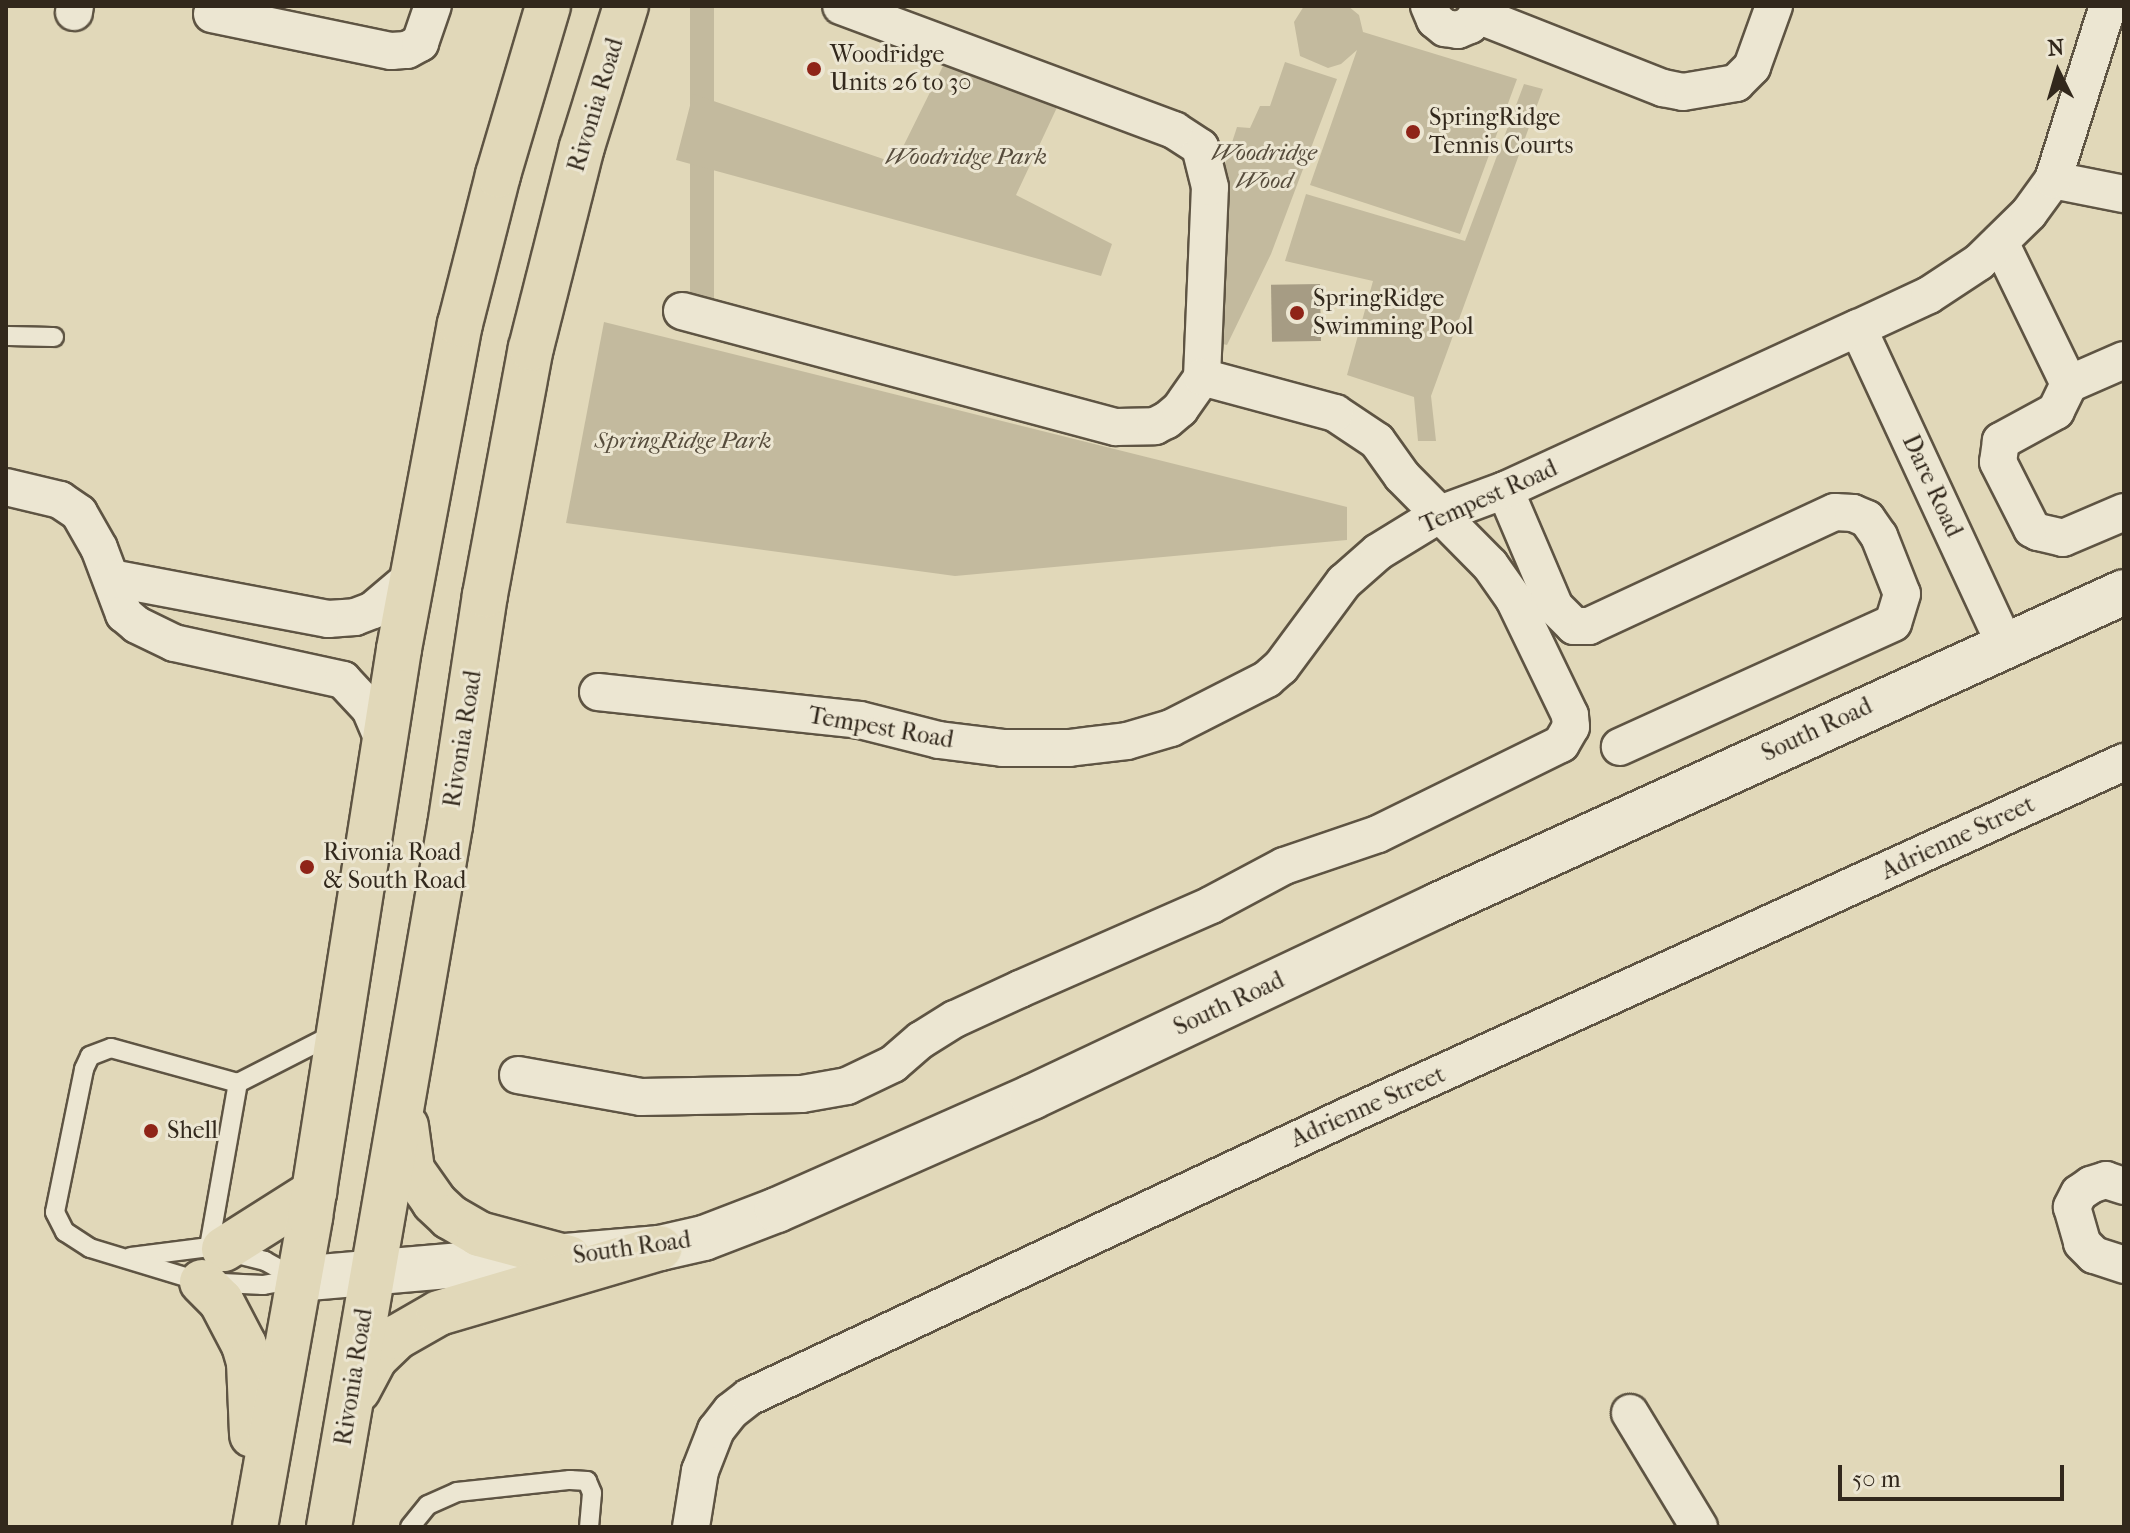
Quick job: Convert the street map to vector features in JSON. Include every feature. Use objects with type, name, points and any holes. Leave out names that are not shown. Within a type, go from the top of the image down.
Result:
[{"type":"main road","points":[[256,1524],[314,1192],[337,1032],[412,577],[460,324],[548,6]]},
{"type":"main road","name":"Rivonia Road","points":[[329,1527],[450,826],[485,595],[531,348],[582,147],[626,6]]},
{"type":"main road","points":[[403,1091],[412,1170],[434,1202],[450,1217],[479,1234],[569,1258]]},
{"type":"main road","points":[[256,1524],[249,1362],[221,1301],[212,1259],[314,1192]]},
{"type":"main road","points":[[349,1405],[375,1358],[397,1337],[439,1313],[660,1248]]},
{"type":"street","points":[[212,14],[391,51],[407,50],[420,43],[433,6]]},
{"type":"street","points":[[682,311],[1116,427],[1155,426],[1167,420],[1180,409],[1202,377],[1210,187],[1200,147],[1174,130],[841,6]]},
{"type":"street","points":[[1429,6],[1435,20],[1445,28],[1458,30],[1470,25],[1481,11],[1663,88],[1683,92],[1736,83],[1752,67],[1774,6]]},
{"type":"street","name":"Tempest Road","points":[[598,692],[860,720],[939,740],[1003,748],[1069,748],[1137,739],[1171,728],[1267,679],[1281,667],[1344,582],[1378,552],[1440,514],[1505,490],[1929,295],[1979,262],[2029,213],[2053,180],[2108,6]]},
{"type":"street","points":[[2053,180],[2124,194]]},
{"type":"street","points":[[2000,242],[2069,384]]},
{"type":"street","name":"Dare Road","points":[[1858,328],[2005,644]]},
{"type":"street","points":[[2124,360],[2069,384],[2056,411],[2001,441],[1998,462],[2032,529],[2038,532],[2063,538],[2124,512]]},
{"type":"street","points":[[518,1075],[641,1097],[802,1094],[847,1086],[893,1064],[921,1040],[955,1019],[1199,910],[1273,871],[1378,834],[1561,744],[1571,727],[1558,684],[1506,588],[1490,565],[1402,476],[1377,441],[1356,424],[1335,413],[1202,377]]},
{"type":"street","points":[[6,487],[60,500],[79,513],[111,578],[124,614],[137,625],[174,643],[343,680],[370,709],[384,742]]},
{"type":"street","points":[[1505,490],[1555,607],[1574,626],[1589,626],[1835,512],[1853,513],[1867,519],[1879,536],[1902,594],[1893,623],[1620,747]]},
{"type":"street","points":[[111,578],[328,619],[355,617],[373,610],[412,577]]},
{"type":"street","name":"South Road","points":[[297,1279],[569,1258],[660,1248],[704,1238],[777,1210],[1032,1097],[2005,644],[2124,592]]},
{"type":"street","name":"Adrienne Street","points":[[691,1527],[700,1471],[716,1430],[731,1411],[749,1397],[1356,1112],[2124,762]]},
{"type":"street","points":[[2124,1186],[2106,1180],[2091,1185],[2079,1193],[2072,1207],[2082,1243],[2094,1255],[2124,1265]]},
{"type":"street","points":[[1630,1413],[1699,1527]]},
{"type":"lane","points":[[6,336],[54,337]]},
{"type":"lane","points":[[297,1279],[265,1261],[127,1258],[90,1248],[65,1232],[55,1212],[84,1069],[90,1056],[111,1048],[238,1083],[337,1032]]},
{"type":"lane","points":[[212,1259],[238,1083]]},
{"type":"lane","points":[[127,1258],[212,1259],[263,1285],[297,1279]]},
{"type":"lane","points":[[410,1527],[428,1505],[457,1492],[570,1480],[587,1481],[592,1493],[589,1527]]},
{"type":"green space","points":[[690,6],[714,6],[714,315],[690,315]]},
{"type":"green space","name":"SpringRidge Tennis Courts","points":[[1304,6],[1348,6],[1359,15],[1363,32],[1517,79],[1460,234],[1310,185],[1357,50],[1341,64],[1328,68],[1300,56],[1294,22]]},
{"type":"green space","name":"Woodridge Park","points":[[946,60],[1060,101],[1016,195],[1112,244],[1101,276],[676,160],[693,94],[895,163]]},
{"type":"green space","name":"Woodridge Wood","points":[[1285,62],[1337,79],[1271,254],[1227,345],[1215,342],[1225,164],[1237,127],[1250,128],[1260,106],[1270,106]]},
{"type":"green space","points":[[1524,84],[1543,89],[1431,396],[1436,441],[1418,441],[1414,397],[1347,375],[1373,281],[1285,261],[1306,194],[1465,241]]},
{"type":"green space","name":"SpringRidge Park","points":[[604,322],[1347,507],[1347,540],[955,576],[566,523]]},
{"type":"shaded area","name":"SpringRidge Swimming Pool","points":[[1320,284],[1321,341],[1272,342],[1271,285]]},
{"type":"place","name":"Woodridge Units 26 to 30","points":[[814,69]]},
{"type":"place","name":"SpringRidge Tennis Courts","points":[[1413,132]]},
{"type":"place","name":"SpringRidge Swimming Pool","points":[[1297,313]]},
{"type":"place","name":"Rivonia Road & South Road","points":[[307,867]]},
{"type":"place","name":"Shell","points":[[151,1131]]}]
